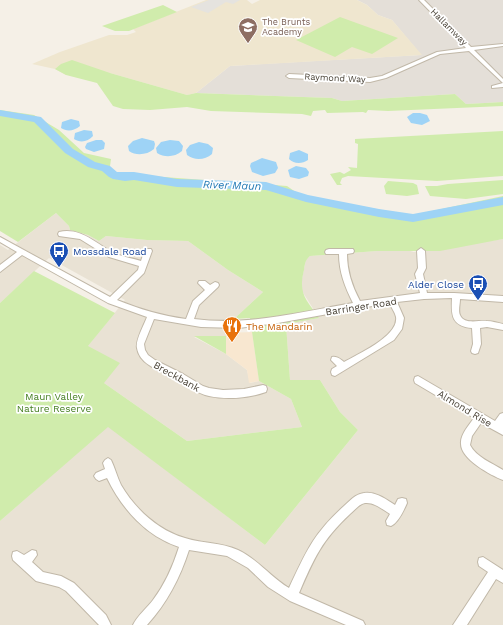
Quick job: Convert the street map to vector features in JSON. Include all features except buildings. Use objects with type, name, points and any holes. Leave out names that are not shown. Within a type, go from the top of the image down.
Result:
[{"type":"street","name":"Hallamway","points":[[421,0],[470,49],[503,45]]},
{"type":"street","name":"Raymond Way","points":[[289,76],[370,80],[384,77],[439,53],[470,49]]},
{"type":"street","points":[[470,49],[503,82]]},
{"type":"street","points":[[494,87],[503,85]]},
{"type":"street","points":[[66,236],[79,235],[94,242],[108,253],[144,264]]},
{"type":"street","name":"Barringer Road","points":[[0,239],[111,302],[152,315],[189,322],[236,324],[257,323],[424,296],[456,296],[503,299]]},
{"type":"street","points":[[0,269],[22,251]]},
{"type":"street","points":[[111,302],[141,271],[148,251]]},
{"type":"street","points":[[329,252],[346,251],[342,265],[350,289],[359,306]]},
{"type":"street","points":[[421,251],[422,268],[419,274],[424,296]]},
{"type":"street","points":[[189,322],[196,303],[213,287],[202,283]]},
{"type":"street","points":[[456,296],[456,314],[460,320],[466,324],[476,326],[485,324],[503,326]]},
{"type":"street","points":[[335,372],[391,338],[398,329],[400,318],[392,300]]},
{"type":"street","name":"Breckbank","points":[[152,315],[140,344],[144,357],[152,363],[200,389],[209,392],[223,394],[244,393],[257,387]]},
{"type":"street","points":[[475,351],[477,344],[476,326]]},
{"type":"street","points":[[335,360],[344,367]]},
{"type":"street","name":"Almond Rise","points":[[418,380],[424,388],[500,429]]},
{"type":"street","points":[[480,417],[465,440],[466,447],[469,454],[502,472]]},
{"type":"street","points":[[500,429],[503,417]]},
{"type":"street","points":[[99,476],[109,467],[130,505],[140,517],[164,535],[185,544],[220,549],[232,553],[256,568],[272,584],[292,595],[359,625]]},
{"type":"street","points":[[292,595],[312,551],[320,539],[329,526],[354,504],[362,498],[370,498],[378,500],[396,512]]},
{"type":"street","points":[[139,625],[150,614],[168,589],[179,566],[185,544]]},
{"type":"street","points":[[24,558],[40,577],[61,582],[70,587],[102,619],[104,625]]},
{"type":"street","points":[[459,625],[499,574],[483,562]]},
{"type":"shaded area","name":"The Brunts Academy","points":[[206,0],[247,0],[252,4],[260,0],[357,0],[367,5],[378,15],[392,20],[422,55],[230,66],[196,93],[187,95],[110,73],[66,75],[55,69],[32,64],[60,52],[109,35],[127,35],[136,32],[133,29]]},
{"type":"shaded area","points":[[209,0],[240,0],[233,4],[226,2],[208,13],[191,7]]},
{"type":"shaded area","points":[[357,0],[503,0],[503,102],[466,104],[455,94],[342,101],[332,98],[196,93],[230,66],[421,55],[392,20],[378,15],[367,5]]},
{"type":"shaded area","points":[[56,213],[69,226],[70,230],[88,235],[99,241],[106,236],[147,240],[188,241],[228,270],[263,292],[234,319],[227,319],[226,336],[194,337],[226,354],[247,370],[250,383],[259,381],[291,399],[302,427],[187,441],[104,383],[87,347],[125,300],[49,258],[0,303],[0,245],[8,250]]},
{"type":"shaded area","points":[[503,239],[503,625],[0,625],[0,521],[108,426],[265,545],[358,430],[340,412],[320,380],[290,380],[286,324],[319,318],[302,291],[302,279],[306,259],[310,256],[377,251],[406,250],[414,252]]},
{"type":"shaded area","points":[[252,332],[259,381],[249,383],[247,370],[226,354],[226,333]]},
{"type":"green space","points":[[163,5],[177,12],[129,31],[115,31],[102,26]]},
{"type":"green space","points":[[340,17],[398,38],[372,54],[352,47],[335,57],[296,40]]},
{"type":"green space","points":[[72,60],[110,73],[187,95],[196,93],[332,98],[342,101],[455,94],[466,104],[503,102],[503,106],[388,111],[368,110],[366,113],[327,113],[325,110],[313,111],[311,116],[302,114],[211,111],[187,107],[150,110],[123,109],[113,106],[97,83],[66,75],[55,69],[61,64]]},
{"type":"green space","name":"Maun Valley Nature Reserve","points":[[0,110],[34,115],[59,130],[84,153],[111,159],[109,173],[287,186],[300,195],[403,214],[418,214],[503,196],[503,239],[440,251],[377,251],[310,256],[307,259],[302,278],[304,296],[319,318],[286,324],[290,380],[320,380],[340,412],[358,430],[265,545],[108,427],[0,521],[0,303],[34,271],[115,313],[88,346],[120,363],[104,383],[187,441],[302,427],[291,399],[259,381],[250,318],[234,319],[263,292],[228,270],[188,241],[147,240],[106,236],[99,241],[88,235],[70,230],[69,226],[56,213],[18,242],[0,231]]},
{"type":"green space","points":[[503,131],[503,176],[437,181],[348,176],[342,178],[340,183],[342,185],[337,185],[330,174],[340,172],[344,174],[351,170],[348,167],[357,168],[358,144],[355,143],[355,139]]},
{"type":"green space","points":[[503,180],[503,194],[466,199],[430,196],[425,186],[437,186]]},
{"type":"green space","points":[[388,181],[413,183],[417,185],[419,194],[407,196],[386,194],[384,186]]},
{"type":"green space","points":[[194,336],[226,336],[226,354]]},
{"type":"water","points":[[413,113],[427,115],[430,121],[422,125],[411,123],[407,117]]},
{"type":"water","points":[[71,119],[79,121],[80,126],[70,130],[61,128],[62,122]]},
{"type":"water","points":[[84,130],[92,131],[93,136],[89,140],[84,141],[74,139],[75,133]]},
{"type":"water","points":[[142,138],[154,141],[154,149],[148,153],[142,154],[135,154],[129,151],[128,146],[133,141]]},
{"type":"water","points":[[102,140],[105,143],[104,149],[94,152],[86,149],[85,147],[87,143]]},
{"type":"water","points":[[170,140],[179,141],[183,146],[182,151],[176,155],[170,156],[163,156],[157,153],[156,148],[161,142]]},
{"type":"water","points":[[199,142],[208,144],[213,148],[212,154],[206,158],[200,159],[187,155],[186,150],[190,145]]},
{"type":"water","points":[[299,150],[308,154],[308,160],[298,163],[289,159],[290,153]]},
{"type":"water","points":[[262,158],[276,162],[278,168],[275,173],[263,176],[252,172],[250,166],[251,163]]},
{"type":"water","points":[[296,166],[306,168],[309,172],[308,176],[299,179],[290,177],[288,170]]},
{"type":"waterway","name":"River Maun","points":[[0,113],[37,119],[69,151],[92,165],[106,168],[113,175],[125,177],[134,176],[177,183],[266,186],[306,198],[379,213],[413,218],[503,201]]},
{"type":"place","name":"The Brunts Academy","points":[[248,44]]},
{"type":"place","name":"Mossdale Road","points":[[59,268]]},
{"type":"place","name":"Alder Close","points":[[478,301]]},
{"type":"place","name":"The Mandarin","points":[[232,343]]}]
